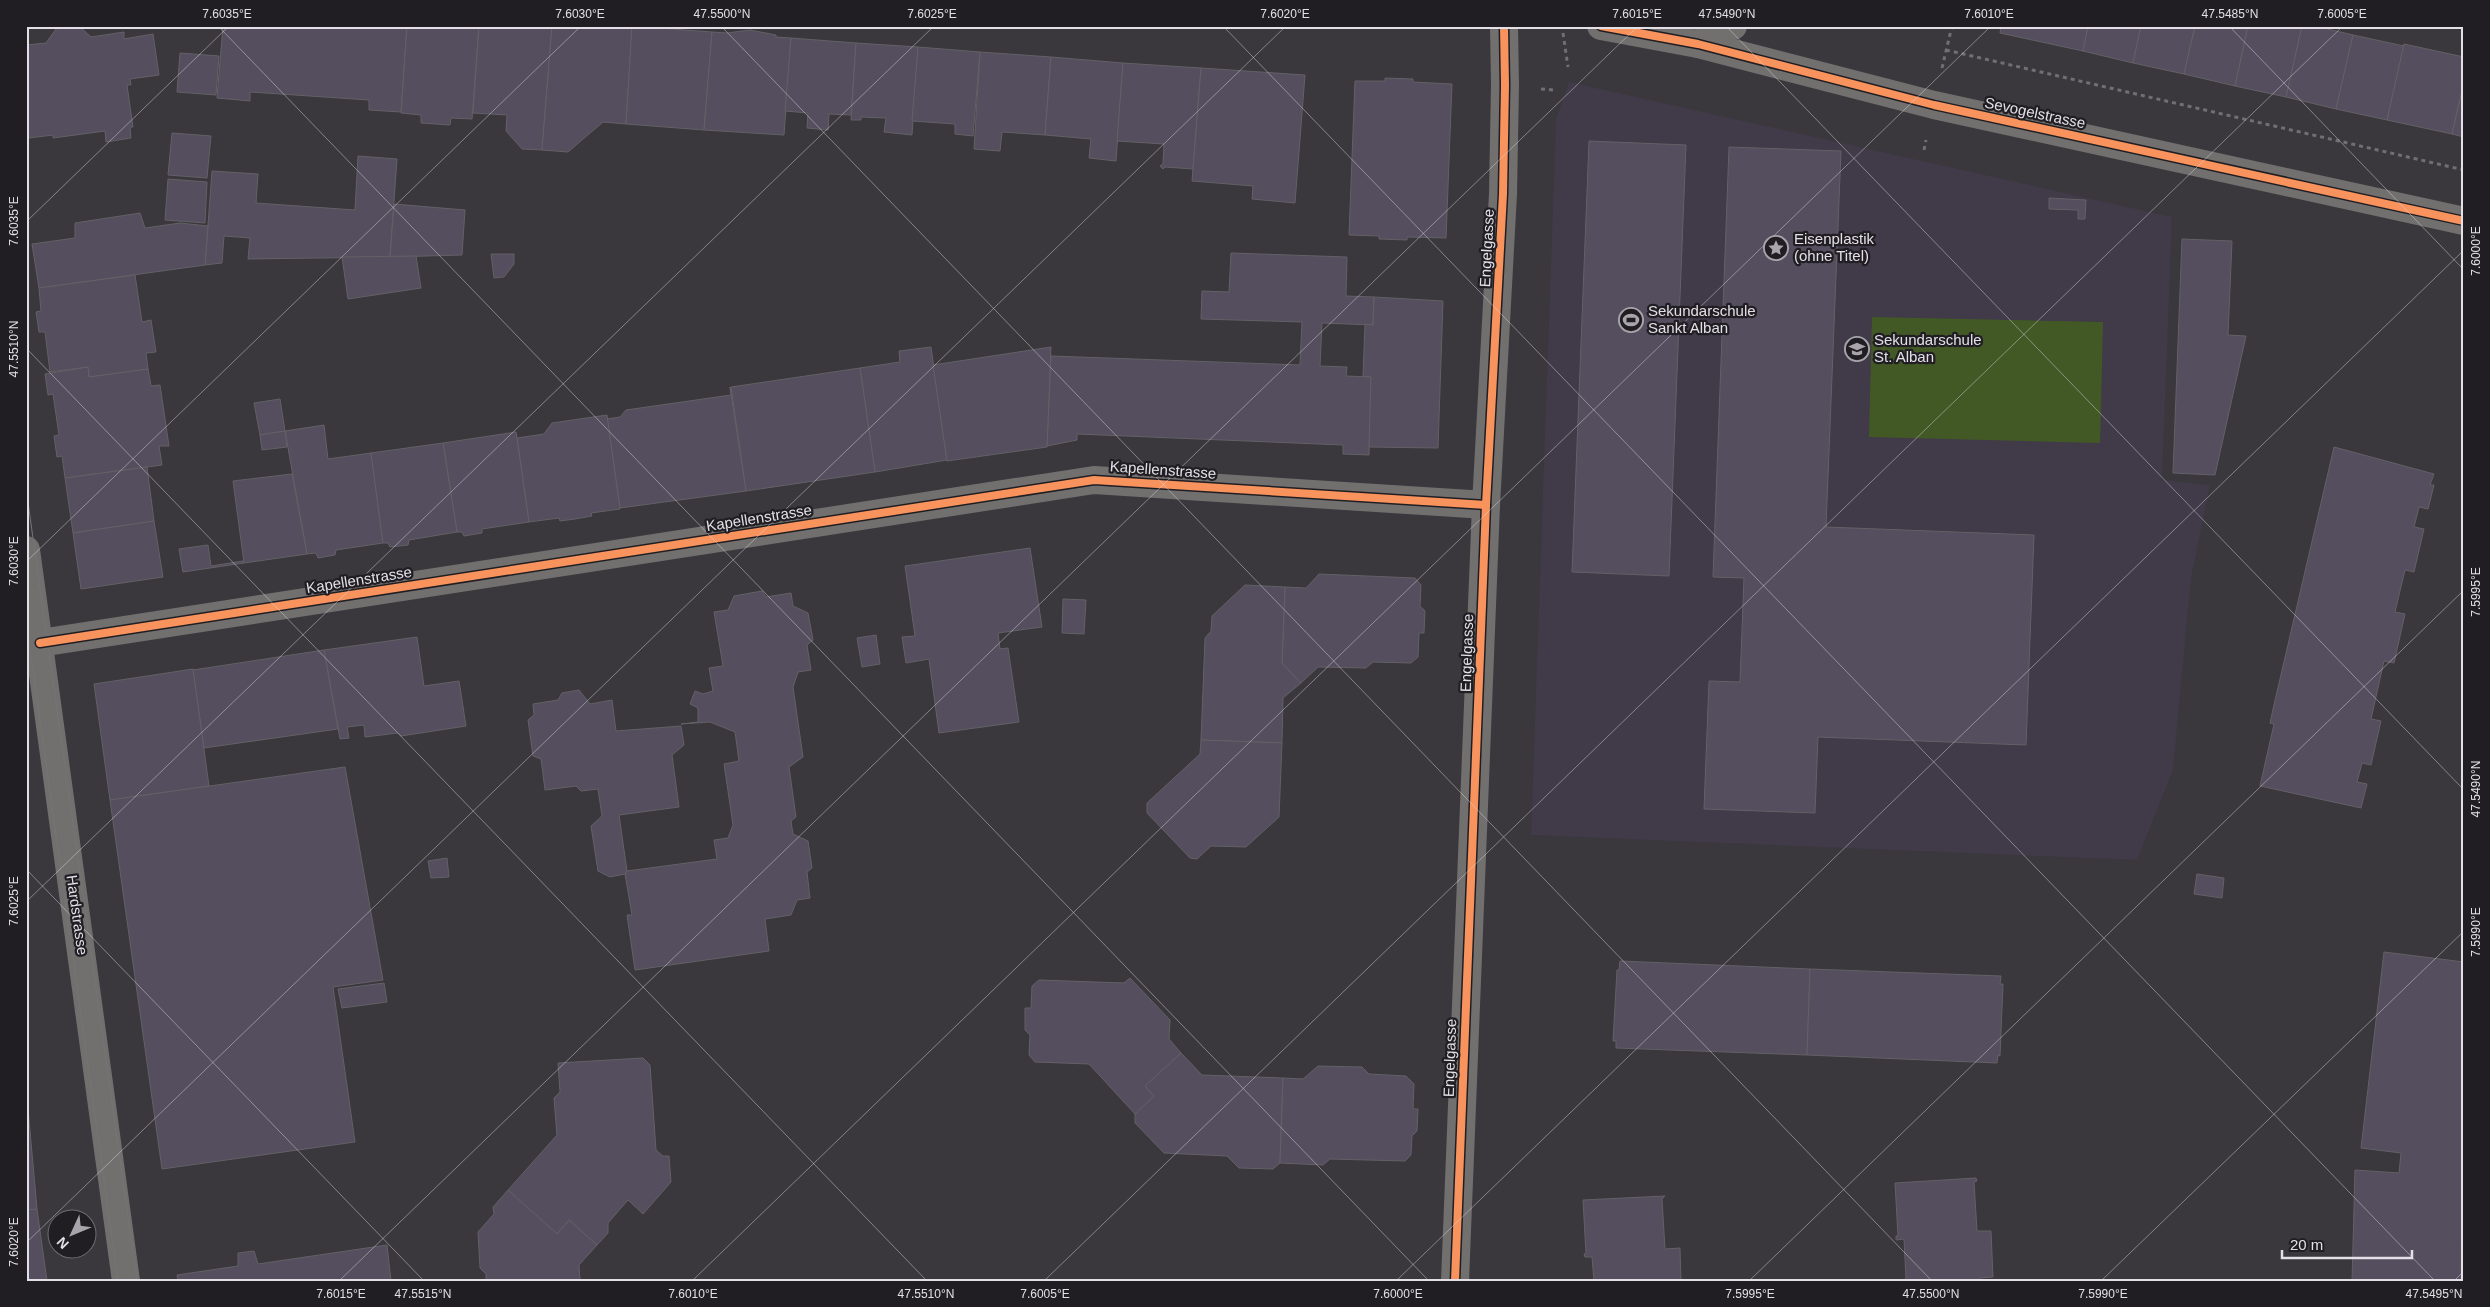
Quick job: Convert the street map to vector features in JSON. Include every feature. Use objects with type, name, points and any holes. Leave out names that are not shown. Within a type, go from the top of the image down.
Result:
[{"type":"street","name":"Engelgasse","points":[[1455,1281],[1486,505],[1503,194],[1504,26]]},
{"type":"street","name":"Sevogelstrasse","points":[[1602,26],[1698,44],[1934,105],[2464,221]]},
{"type":"street","points":[[1698,44],[1733,26]]},
{"type":"street","name":"Kapellenstrasse","points":[[40,643],[1094,480],[1486,505]]},
{"type":"street","name":"Hardstrasse","points":[[26,550],[126,1281]]},
{"type":"path","points":[[1562,26],[1568,67]]},
{"type":"path","points":[[1946,50],[2464,170]]},
{"type":"shaded area","name":"Sekundarschule St. Alban","points":[[1569,82],[2172,217],[2162,480],[2210,485],[2191,578],[2173,770],[2137,860],[1531,835],[1556,119]]},
{"type":"green space","points":[[1872,317],[2103,322],[2100,443],[1869,437]]},
{"type":"building","points":[[79,26],[91,37],[124,32],[124,39],[153,34],[159,75],[130,79],[131,85],[127,85],[133,127],[130,127],[131,138],[106,142],[105,131],[53,138],[53,135],[29,138],[26,121],[26,45],[46,43],[56,29]]},
{"type":"building","points":[[223,26],[407,26],[401,112],[369,110],[369,100],[250,92],[250,101],[217,98]]},
{"type":"building","points":[[407,26],[479,26],[472,119],[451,118],[450,125],[421,123],[421,115],[401,113]]},
{"type":"building","points":[[479,26],[552,26],[542,150],[522,149],[506,131],[507,115],[473,113]]},
{"type":"building","points":[[552,26],[632,26],[626,124],[603,122],[568,152],[542,150]]},
{"type":"building","points":[[632,26],[712,32],[704,130],[626,124]]},
{"type":"building","points":[[2001,26],[2088,26],[2083,51],[2000,33]]},
{"type":"building","points":[[2088,26],[2141,26],[2133,63],[2083,51]]},
{"type":"building","points":[[2141,26],[2195,26],[2184,74],[2133,63]]},
{"type":"building","points":[[2195,26],[2248,26],[2235,86],[2184,74]]},
{"type":"building","points":[[2248,26],[2302,26],[2286,97],[2235,86]]},
{"type":"building","points":[[2302,26],[2315,26],[2353,35],[2336,109],[2286,97]]},
{"type":"building","points":[[750,30],[776,35],[776,37],[791,38],[784,135],[704,130],[712,32],[727,33]]},
{"type":"building","points":[[2353,35],[2404,46],[2387,120],[2336,109]]},
{"type":"building","points":[[791,38],[856,43],[851,115],[829,114],[828,130],[807,128],[808,113],[785,111]]},
{"type":"building","points":[[856,43],[918,47],[912,135],[884,132],[886,118],[861,117],[861,120],[851,120]]},
{"type":"building","points":[[2404,44],[2464,57],[2464,82],[2452,134],[2387,120]]},
{"type":"building","points":[[918,47],[980,52],[973,136],[955,134],[955,124],[912,121]]},
{"type":"building","points":[[980,52],[1051,57],[1045,135],[1002,132],[1000,151],[974,149]]},
{"type":"building","points":[[180,53],[219,56],[216,95],[177,92]]},
{"type":"building","points":[[1051,57],[1123,63],[1116,161],[1089,158],[1091,139],[1045,135]]},
{"type":"building","points":[[1123,63],[1201,68],[1193,169],[1165,167],[1163,169],[1160,166],[1163,164],[1164,144],[1117,141]]},
{"type":"building","points":[[1201,68],[1305,75],[1295,203],[1252,199],[1253,186],[1192,181]]},
{"type":"building","points":[[1385,78],[1413,79],[1413,82],[1452,84],[1446,238],[1407,237],[1407,240],[1379,239],[1379,236],[1349,235],[1355,81],[1385,81]]},
{"type":"building","points":[[2464,82],[2464,137],[2452,134]]},
{"type":"building","points":[[172,133],[211,136],[207,178],[168,175]]},
{"type":"building","name":"Sekundarschule Sankt Alban","points":[[1589,141],[1686,145],[1669,576],[1572,572]]},
{"type":"building","points":[[1729,147],[1841,151],[1826,527],[2034,535],[2026,745],[1818,737],[1815,813],[1704,809],[1709,681],[1740,682],[1744,578],[1713,577]]},
{"type":"building","points":[[358,156],[397,159],[390,257],[248,259],[250,238],[224,236],[222,263],[205,265],[212,171],[258,174],[256,203],[355,210]]},
{"type":"building","points":[[168,179],[207,182],[205,223],[165,220]]},
{"type":"building","points":[[2049,198],[2086,200],[2085,219],[2078,219],[2078,210],[2049,209]]},
{"type":"building","points":[[394,204],[465,210],[462,255],[390,257]]},
{"type":"building","points":[[140,213],[145,228],[180,223],[208,226],[205,265],[39,288],[32,244],[75,238],[75,223]]},
{"type":"building","points":[[2182,239],[2232,241],[2228,335],[2246,336],[2215,475],[2173,473]]},
{"type":"building","points":[[1231,253],[1347,257],[1346,296],[1374,297],[1373,325],[1322,323],[1320,366],[1347,367],[1346,376],[1371,377],[1369,455],[1343,454],[1343,445],[1077,434],[1077,440],[1047,446],[1051,356],[1300,365],[1302,322],[1201,319],[1202,291],[1229,292]]},
{"type":"building","points":[[491,254],[514,254],[514,264],[504,277],[494,278]]},
{"type":"building","points":[[416,256],[421,288],[348,299],[342,257]]},
{"type":"building","points":[[135,275],[142,322],[151,320],[156,352],[146,353],[148,369],[89,377],[88,367],[50,372],[45,332],[39,332],[36,312],[41,311],[39,288]]},
{"type":"building","points":[[1374,297],[1443,301],[1438,448],[1369,447],[1371,377],[1363,376],[1365,324],[1373,325]]},
{"type":"building","points":[[931,347],[947,460],[875,472],[860,368],[900,362],[899,351]]},
{"type":"building","points":[[1051,347],[1047,447],[947,461],[933,365]]},
{"type":"building","points":[[88,367],[89,377],[148,369],[151,386],[160,385],[169,446],[159,446],[162,465],[65,478],[62,456],[57,457],[54,436],[59,435],[53,394],[48,395],[45,374]]},
{"type":"building","points":[[860,368],[875,472],[746,491],[731,387]]},
{"type":"building","points":[[730,387],[746,491],[620,508],[607,419],[620,417],[626,410],[731,395]]},
{"type":"building","points":[[280,399],[285,431],[260,435],[254,403]]},
{"type":"building","points":[[607,415],[620,509],[591,513],[592,516],[575,519],[560,521],[559,518],[529,522],[517,438],[544,434],[552,423]]},
{"type":"building","points":[[324,425],[328,459],[371,453],[383,543],[336,550],[335,555],[318,558],[316,553],[307,554],[285,431]]},
{"type":"building","points":[[285,431],[287,447],[262,450],[260,435]]},
{"type":"building","points":[[516,432],[529,522],[482,529],[482,533],[464,536],[462,532],[457,532],[443,443]]},
{"type":"building","points":[[443,443],[457,532],[409,540],[408,545],[390,547],[388,543],[383,543],[371,453]]},
{"type":"building","points":[[2334,447],[2434,474],[2430,485],[2434,485],[2428,509],[2419,507],[2414,527],[2424,529],[2414,572],[2405,570],[2395,612],[2405,614],[2394,663],[2384,661],[2371,719],[2381,721],[2371,765],[2362,763],[2357,782],[2367,784],[2361,808],[2260,786],[2274,724],[2270,723],[2273,709]]},
{"type":"building","points":[[147,467],[154,521],[73,533],[65,478]]},
{"type":"building","points":[[292,474],[307,554],[244,563],[233,481]]},
{"type":"building","points":[[154,521],[163,577],[81,589],[73,533]]},
{"type":"building","points":[[208,545],[211,566],[243,561],[244,563],[183,572],[179,549]]},
{"type":"building","points":[[1030,548],[1042,627],[998,633],[1000,649],[1008,648],[1019,722],[939,733],[929,659],[906,663],[902,637],[915,636],[905,566]]},
{"type":"building","points":[[1319,574],[1415,578],[1421,585],[1420,606],[1425,611],[1424,633],[1419,633],[1418,657],[1411,663],[1373,662],[1366,668],[1318,667],[1301,683],[1282,663],[1285,587],[1306,588]]},
{"type":"building","points":[[1245,585],[1285,587],[1282,663],[1301,683],[1283,698],[1282,743],[1201,740],[1205,638],[1211,631],[1212,616]]},
{"type":"building","points":[[762,591],[766,597],[791,593],[793,606],[808,613],[813,640],[807,645],[811,670],[798,672],[793,687],[803,757],[789,767],[796,817],[791,821],[793,834],[808,841],[812,868],[807,872],[810,898],[797,900],[791,915],[765,919],[769,951],[635,970],[627,915],[632,915],[625,874],[627,871],[717,859],[714,840],[728,838],[733,825],[724,764],[739,761],[735,732],[710,722],[681,724],[698,722],[698,708],[690,704],[695,691],[703,694],[713,691],[709,668],[723,666],[714,612],[728,610],[734,596]]},
{"type":"building","points":[[1063,599],[1086,600],[1084,634],[1062,633]]},
{"type":"building","points":[[876,635],[880,664],[862,667],[857,638]]},
{"type":"building","points":[[417,637],[424,686],[459,681],[466,726],[401,736],[398,733],[365,737],[364,725],[347,727],[349,738],[340,739],[324,650]]},
{"type":"building","points":[[324,650],[338,729],[204,748],[193,670]]},
{"type":"building","points":[[193,669],[209,786],[110,800],[94,684]]},
{"type":"building","points":[[579,690],[590,704],[612,700],[616,731],[681,726],[684,745],[672,755],[679,807],[619,815],[627,871],[625,874],[610,877],[598,871],[591,826],[602,816],[598,789],[581,791],[576,786],[545,790],[541,759],[533,756],[528,720],[534,715],[533,704],[558,700],[562,693]]},
{"type":"building","points":[[1201,740],[1282,743],[1279,817],[1246,847],[1211,846],[1197,859],[1190,858],[1147,813],[1147,803],[1200,754]]},
{"type":"building","points":[[345,767],[383,980],[333,987],[355,1142],[162,1169],[110,800]]},
{"type":"building","points":[[447,858],[449,877],[431,878],[428,861]]},
{"type":"building","points":[[2197,874],[2224,878],[2222,898],[2194,894]]},
{"type":"building","points":[[2384,952],[2464,962],[2461,1281],[2352,1281],[2355,1170],[2399,1173],[2401,1153],[2361,1148]]},
{"type":"building","points":[[1620,961],[1810,969],[1807,1055],[1616,1048],[1616,1041],[1613,1041],[1617,970],[1619,970]]},
{"type":"building","points":[[1810,969],[2001,976],[2000,984],[2003,984],[2000,1056],[1998,1055],[1997,1063],[1807,1055]]},
{"type":"building","points":[[1130,978],[1170,1020],[1169,1039],[1181,1053],[1145,1086],[1154,1096],[1135,1114],[1089,1064],[1035,1062],[1029,1055],[1030,1035],[1025,1030],[1025,1008],[1031,1008],[1032,986],[1039,980],[1124,983]]},
{"type":"building","points":[[384,983],[387,1002],[342,1008],[338,989]]},
{"type":"building","points":[[1181,1053],[1202,1075],[1283,1078],[1280,1163],[1273,1169],[1239,1168],[1227,1156],[1164,1153],[1135,1123],[1135,1114],[1154,1096],[1145,1086]]},
{"type":"building","points":[[643,1058],[650,1065],[656,1150],[663,1156],[669,1156],[671,1182],[643,1214],[628,1200],[608,1223],[608,1233],[597,1245],[569,1220],[557,1234],[508,1190],[557,1135],[554,1098],[560,1092],[558,1063]]},
{"type":"building","points":[[1318,1066],[1362,1067],[1369,1074],[1406,1076],[1414,1084],[1413,1109],[1418,1109],[1417,1131],[1412,1136],[1411,1155],[1405,1161],[1330,1159],[1323,1165],[1280,1163],[1283,1078],[1303,1079]]},
{"type":"building","points":[[26,1086],[37,1209],[26,1210]]},
{"type":"building","points":[[1976,1178],[1977,1181],[1974,1182],[1977,1231],[1991,1231],[1993,1277],[1980,1278],[1980,1281],[1898,1281],[1906,1279],[1904,1239],[1896,1240],[1896,1236],[1898,1236],[1895,1183]]},
{"type":"building","points":[[508,1190],[557,1234],[569,1220],[597,1245],[579,1265],[580,1281],[486,1281],[486,1274],[480,1268],[478,1232],[494,1214],[493,1207]]},
{"type":"building","points":[[1665,1196],[1662,1199],[1665,1249],[1680,1248],[1681,1281],[1594,1281],[1592,1257],[1585,1257],[1584,1254],[1586,1254],[1583,1200]]},
{"type":"building","points":[[37,1209],[47,1281],[26,1281],[26,1210]]},
{"type":"building","points":[[387,1245],[391,1281],[178,1281],[177,1275],[238,1266],[238,1253],[254,1251],[258,1264]]},
{"type":"tram line","points":[[26,488],[137,1281]]},
{"type":"tram line","points":[[26,619],[118,1281]]},
{"type":"cycle path","points":[[1455,1281],[1486,505],[1503,194],[1504,26]]},
{"type":"cycle path","points":[[1601,26],[1698,44],[1934,105],[2464,221]]},
{"type":"cycle path","points":[[40,643],[1094,480],[1486,505]]},
{"type":"place","name":"Eisenplastik (ohne Titel)","points":[[1776,248]]},
{"type":"place","name":"Sekundarschule Sankt Alban","points":[[1631,320]]},
{"type":"place","name":"Sekundarschule St. Alban","points":[[1857,349]]}]
